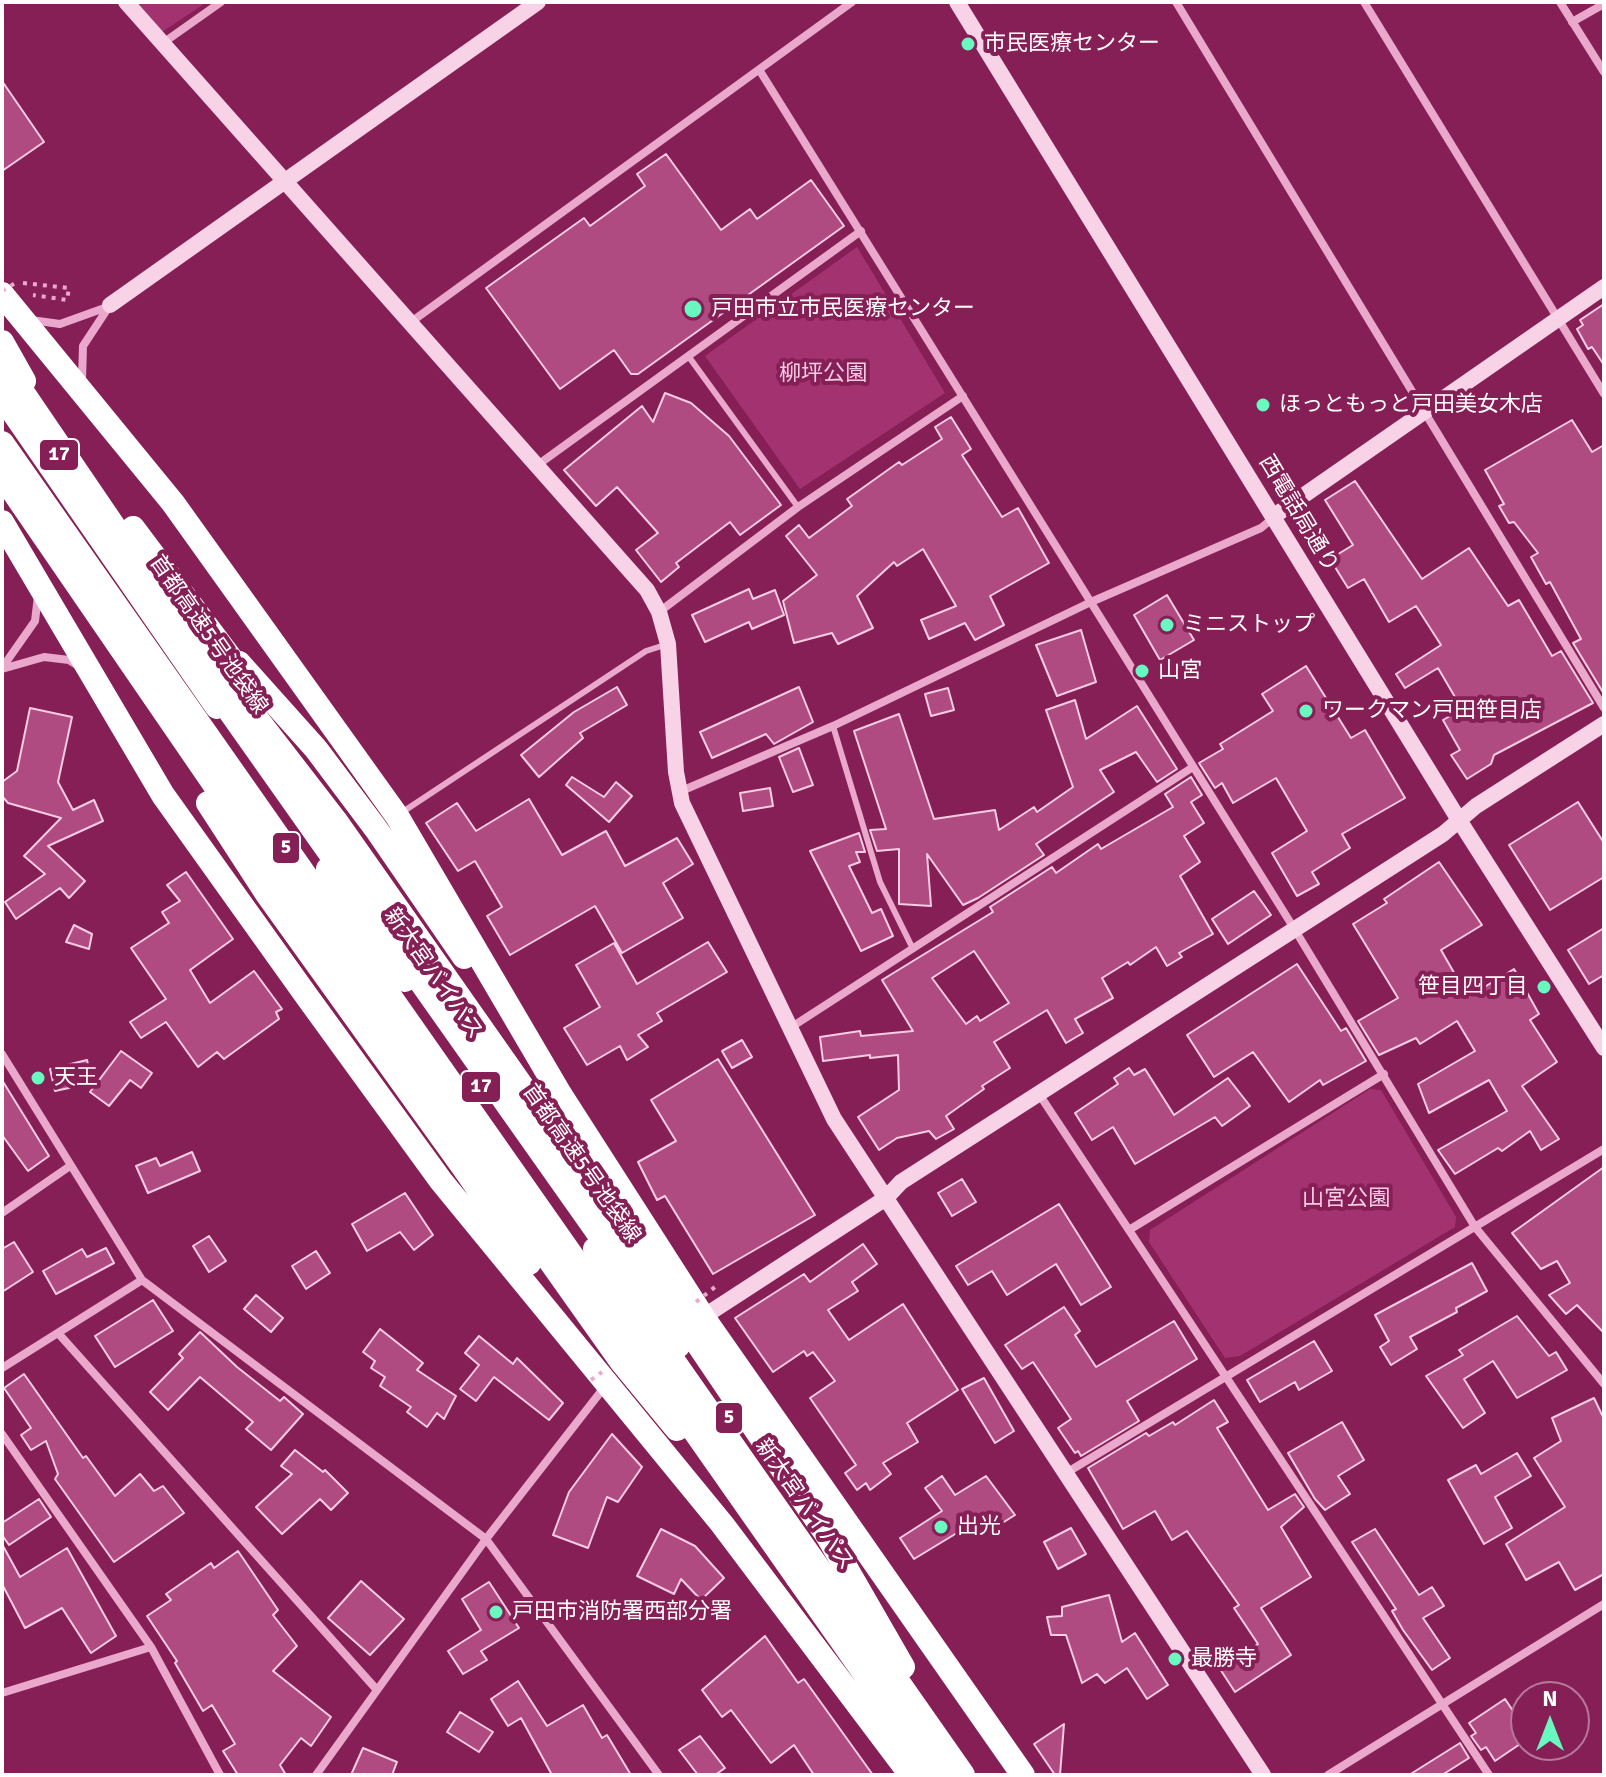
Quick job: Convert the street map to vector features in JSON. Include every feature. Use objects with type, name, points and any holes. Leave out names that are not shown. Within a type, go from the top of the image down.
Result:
[{"type":"highway","name":"17","points":[[7,289],[24,305],[85,396],[173,503],[397,816],[560,1094],[703,1317],[1023,1775]]},
{"type":"highway","name":"17","points":[[2,342],[121,566]]},
{"type":"highway","points":[[2,360],[218,640],[310,754],[376,829],[560,1094]]},
{"type":"highway","points":[[2,360],[155,587],[335,820],[573,1159],[827,1535],[903,1667]]},
{"type":"highway","name":"首都高速5号池袋線","points":[[2,386],[980,1775]]},
{"type":"highway","name":"新大宮バイパス","points":[[2,396],[354,908],[963,1775]]},
{"type":"highway","name":"新大宮バイパス","points":[[2,430],[197,710],[345,911],[948,1775]]},
{"type":"highway","name":"5","points":[[2,443],[936,1775]]},
{"type":"highway","points":[[2,475],[271,867],[621,1361],[797,1577]]},
{"type":"highway","points":[[2,492],[80,601],[197,710]]},
{"type":"highway","points":[[2,522],[163,795],[441,1181],[609,1381],[806,1632],[911,1775]]},
{"type":"highway","points":[[64,566],[133,686],[267,894],[466,1171],[609,1381]]},
{"type":"highway","points":[[310,754],[400,902],[532,1159]]},
{"type":"street","points":[[126,2],[631,568],[659,612],[668,644],[679,792],[834,1119],[1263,1775]]},
{"type":"street","points":[[162,43],[221,2]]},
{"type":"street","points":[[24,305],[36,322],[60,324],[110,305],[538,2]]},
{"type":"street","points":[[411,322],[852,2]]},
{"type":"street","name":"西電話局通り","points":[[957,2],[1459,820],[1604,1048]]},
{"type":"street","points":[[1176,2],[1604,708]]},
{"type":"street","points":[[1364,2],[1604,394]]},
{"type":"street","points":[[1560,2],[1604,72]]},
{"type":"street","points":[[1572,22],[1604,4]]},
{"type":"street","points":[[760,71],[1295,930],[1475,1227],[1604,1384]]},
{"type":"street","points":[[539,464],[861,231]]},
{"type":"street","points":[[679,792],[833,726],[1091,602],[1261,528],[1604,287]]},
{"type":"street","points":[[85,396],[81,354],[87,337],[110,305]]},
{"type":"street","points":[[659,612],[798,507],[963,396]]},
{"type":"street","points":[[2,669],[35,621],[38,582]]},
{"type":"street","points":[[2,669],[31,660],[58,657],[91,673]]},
{"type":"street","points":[[703,1317],[886,1198],[901,1182],[1295,930],[1604,724]]},
{"type":"street","points":[[790,1028],[1193,767]]},
{"type":"street","points":[[2,1054],[142,1280],[486,1539],[659,1775]]},
{"type":"street","points":[[1129,1230],[1384,1074]]},
{"type":"street","points":[[1039,1094],[1489,1775]]},
{"type":"street","points":[[1066,1473],[1604,1149]]},
{"type":"street","points":[[2,1213],[70,1166]]},
{"type":"street","points":[[2,1368],[142,1280]]},
{"type":"street","points":[[58,1333],[377,1690]]},
{"type":"street","points":[[316,1775],[486,1539],[609,1381]]},
{"type":"street","points":[[2,1434],[151,1647],[220,1775]]},
{"type":"street","points":[[1328,1775],[1604,1604]]},
{"type":"street","points":[[2,1693],[151,1647]]},
{"type":"lane","points":[[689,357],[798,507]]},
{"type":"lane","points":[[397,816],[646,651],[668,644]]},
{"type":"lane","points":[[833,726],[880,882],[913,949]]},
{"type":"path","points":[[7,289],[69,288],[67,300],[24,305]]},
{"type":"green space","points":[[136,2],[207,2],[162,32]]},
{"type":"green space","name":"柳坪公園","points":[[857,247],[945,393],[800,489],[705,356]]},
{"type":"green space","name":"山宮公園","points":[[1370,1089],[1381,1090],[1456,1217],[1455,1227],[1240,1356],[1225,1358],[1149,1242],[1150,1230]]},
{"type":"building","points":[[2,81],[44,142],[2,171]]},
{"type":"building","points":[[666,154],[721,230],[750,209],[757,219],[811,180],[844,226],[638,374],[631,374],[614,350],[560,389],[486,288],[584,218],[590,226],[645,186],[637,174]]},
{"type":"building","points":[[1604,304],[1604,365],[1592,347],[1588,349],[1577,329],[1583,325],[1580,320]]},
{"type":"building","points":[[665,393],[691,403],[729,436],[781,505],[740,535],[730,522],[676,563],[679,567],[661,582],[636,550],[658,533],[617,487],[596,506],[564,470],[642,406],[653,422]]},
{"type":"building","points":[[951,417],[971,449],[962,455],[1002,517],[1018,508],[1049,563],[990,596],[1004,625],[975,640],[965,623],[929,639],[921,620],[956,606],[923,549],[897,566],[894,562],[857,596],[873,628],[838,644],[832,633],[794,643],[783,601],[817,575],[786,536],[799,525],[809,538],[852,506],[847,499],[899,462],[902,465],[942,439],[935,427]]},
{"type":"building","points":[[1572,420],[1592,452],[1604,445],[1604,694],[1573,643],[1581,639],[1550,582],[1546,584],[1531,557],[1538,553],[1514,522],[1509,523],[1499,506],[1504,504],[1485,470]]},
{"type":"building","points":[[1355,481],[1422,579],[1469,548],[1508,606],[1519,600],[1552,656],[1561,651],[1593,703],[1494,755],[1491,764],[1467,779],[1451,755],[1460,750],[1443,720],[1462,709],[1438,668],[1405,688],[1396,674],[1441,645],[1416,606],[1389,622],[1364,579],[1348,588],[1330,559],[1353,545],[1325,500]]},
{"type":"building","points":[[749,589],[753,599],[775,590],[784,615],[752,629],[749,622],[705,642],[692,615]]},
{"type":"building","points":[[1167,595],[1194,640],[1160,660],[1134,615]]},
{"type":"building","points":[[1081,630],[1096,682],[1057,696],[1036,645]]},
{"type":"building","points":[[1306,666],[1351,738],[1365,730],[1405,798],[1342,834],[1350,848],[1312,872],[1319,884],[1297,896],[1272,853],[1307,831],[1276,778],[1233,803],[1222,783],[1215,788],[1199,763],[1223,749],[1220,744],[1273,711],[1262,694]]},
{"type":"building","points":[[617,687],[627,705],[580,733],[583,738],[539,777],[521,755],[574,712]]},
{"type":"building","points":[[799,687],[813,722],[774,744],[766,734],[712,758],[700,732]]},
{"type":"building","points":[[948,688],[954,710],[931,716],[925,694]]},
{"type":"building","points":[[1075,700],[1086,739],[1137,706],[1177,769],[1157,782],[1136,752],[1100,770],[1114,792],[1036,844],[1044,855],[978,898],[963,905],[927,854],[931,906],[899,904],[899,849],[877,851],[870,830],[886,829],[854,731],[899,714],[934,819],[995,810],[999,830],[1034,807],[1037,812],[1073,787],[1046,710]]},
{"type":"building","points":[[30,708],[72,717],[58,782],[73,810],[94,800],[103,821],[48,846],[85,881],[69,898],[60,888],[16,919],[5,902],[45,874],[24,856],[61,818],[8,803],[2,796],[2,782],[17,771]]},
{"type":"building","points":[[799,748],[813,785],[793,792],[779,757]]},
{"type":"building","points":[[572,777],[604,797],[616,782],[632,796],[609,822],[566,785]]},
{"type":"building","points":[[1191,777],[1202,795],[1191,802],[1204,823],[1184,836],[1200,862],[1180,876],[1213,934],[1179,953],[1182,957],[1167,966],[1156,947],[1130,965],[1128,962],[1102,978],[1113,998],[1075,1019],[1083,1033],[1066,1043],[1047,1010],[994,1042],[1010,1068],[946,1116],[954,1129],[936,1139],[929,1131],[897,1138],[879,1150],[858,1117],[899,1090],[898,1055],[823,1061],[820,1037],[860,1031],[861,1036],[913,1031],[882,980],[993,912],[990,907],[1052,867],[1056,873],[1098,844],[1101,849],[1173,807],[1165,794]],"holes":[[[974,951],[1009,1003],[980,1021],[977,1016],[966,1024],[932,978]]]},
{"type":"building","points":[[770,788],[773,806],[743,811],[740,793]]},
{"type":"building","points":[[529,799],[562,855],[606,831],[625,866],[677,838],[693,864],[663,883],[683,918],[622,953],[595,906],[510,955],[487,916],[502,907],[475,861],[458,871],[426,823],[457,803],[476,831]]},
{"type":"building","points":[[1578,802],[1604,843],[1604,877],[1550,910],[1509,845]]},
{"type":"building","points":[[859,833],[865,852],[856,852],[860,862],[849,866],[872,913],[881,909],[893,936],[861,951],[810,851]]},
{"type":"building","points":[[1439,862],[1482,925],[1441,950],[1468,997],[1514,969],[1539,1014],[1530,1020],[1557,1062],[1522,1086],[1559,1139],[1541,1150],[1530,1131],[1502,1151],[1498,1148],[1455,1174],[1438,1150],[1507,1111],[1489,1080],[1429,1113],[1418,1084],[1475,1051],[1457,1021],[1420,1044],[1416,1038],[1379,1055],[1358,1021],[1398,998],[1353,924],[1387,903],[1384,899]]},
{"type":"building","points":[[186,872],[233,939],[190,970],[210,1003],[254,971],[282,1009],[276,1012],[279,1019],[224,1059],[217,1052],[198,1067],[166,1022],[141,1038],[130,1022],[166,999],[131,948],[169,923],[162,912],[180,901],[167,885]]},
{"type":"building","points":[[1254,891],[1271,915],[1228,944],[1212,919]]},
{"type":"building","points":[[74,925],[92,934],[89,949],[66,942]]},
{"type":"building","points":[[1604,928],[1604,975],[1589,984],[1568,950]]},
{"type":"building","points":[[708,942],[727,972],[657,1013],[662,1021],[638,1035],[648,1047],[627,1060],[620,1046],[587,1065],[564,1028],[600,1007],[576,965],[614,943],[637,984]]},
{"type":"building","points":[[1297,964],[1341,1031],[1346,1028],[1366,1061],[1323,1085],[1320,1080],[1289,1102],[1253,1052],[1214,1077],[1187,1035]]},
{"type":"building","points":[[742,1040],[752,1057],[732,1068],[722,1051]]},
{"type":"building","points":[[121,1051],[152,1073],[141,1088],[130,1080],[109,1106],[90,1092]]},
{"type":"building","points":[[718,1059],[815,1215],[713,1274],[665,1196],[657,1200],[638,1162],[676,1141],[651,1100]]},
{"type":"building","points":[[87,1060],[92,1083],[55,1091],[50,1069]]},
{"type":"building","points":[[1129,1068],[1134,1075],[1145,1069],[1174,1115],[1228,1078],[1250,1106],[1222,1126],[1215,1117],[1135,1164],[1113,1127],[1092,1140],[1075,1113],[1118,1084],[1114,1078]]},
{"type":"building","points":[[2,1080],[49,1156],[28,1171],[2,1135]]},
{"type":"building","points":[[192,1152],[200,1171],[148,1193],[136,1166],[156,1158],[160,1166]]},
{"type":"building","points":[[1604,1167],[1604,1333],[1577,1305],[1566,1314],[1549,1295],[1570,1283],[1557,1261],[1541,1269],[1512,1233]]},
{"type":"building","points":[[962,1179],[976,1202],[952,1216],[938,1193]]},
{"type":"building","points":[[405,1193],[433,1235],[414,1250],[400,1232],[367,1251],[352,1224]]},
{"type":"building","points":[[1059,1204],[1111,1287],[1081,1305],[1056,1264],[1007,1295],[992,1271],[968,1285],[956,1266]]},
{"type":"building","points":[[209,1236],[226,1261],[209,1272],[193,1246]]},
{"type":"building","points":[[14,1242],[33,1272],[2,1292],[2,1249]]},
{"type":"building","points":[[863,1244],[877,1264],[852,1282],[858,1291],[828,1310],[849,1340],[903,1304],[958,1390],[907,1423],[918,1442],[883,1463],[891,1474],[870,1490],[866,1483],[857,1490],[845,1473],[856,1465],[810,1398],[835,1381],[813,1352],[807,1356],[804,1351],[773,1372],[735,1318],[804,1274],[810,1282]]},
{"type":"building","points":[[106,1248],[114,1263],[56,1294],[43,1271],[82,1249],[87,1257]]},
{"type":"building","points":[[316,1251],[330,1273],[306,1289],[292,1266]]},
{"type":"building","points":[[1472,1263],[1487,1291],[1456,1308],[1457,1312],[1410,1337],[1417,1349],[1391,1365],[1380,1347],[1389,1341],[1375,1315]]},
{"type":"building","points":[[256,1295],[283,1318],[271,1332],[244,1309]]},
{"type":"building","points":[[153,1300],[173,1331],[115,1367],[95,1336]]},
{"type":"building","points":[[1064,1307],[1080,1331],[1075,1335],[1096,1367],[1174,1321],[1197,1359],[1127,1401],[1139,1421],[1081,1456],[1078,1451],[1075,1453],[1058,1428],[1071,1419],[1033,1362],[1022,1369],[1005,1345]]},
{"type":"building","points":[[1517,1316],[1549,1356],[1556,1352],[1567,1370],[1517,1398],[1493,1361],[1464,1379],[1485,1413],[1463,1428],[1426,1376],[1463,1355],[1459,1350]]},
{"type":"building","points":[[380,1329],[423,1363],[417,1370],[456,1396],[444,1419],[437,1413],[427,1427],[407,1412],[411,1407],[380,1386],[385,1377],[371,1368],[375,1361],[363,1352]]},
{"type":"building","points":[[200,1332],[237,1367],[280,1401],[284,1397],[303,1414],[271,1450],[246,1429],[253,1422],[200,1377],[168,1410],[150,1392],[183,1358],[179,1354]]},
{"type":"building","points":[[479,1336],[513,1364],[517,1358],[563,1403],[549,1420],[494,1377],[476,1401],[460,1389],[479,1365],[465,1353]]},
{"type":"building","points":[[1314,1341],[1332,1371],[1299,1390],[1295,1382],[1260,1402],[1247,1380]]},
{"type":"building","points":[[24,1374],[83,1458],[86,1456],[115,1496],[140,1474],[154,1491],[163,1486],[184,1513],[114,1562],[55,1479],[58,1474],[46,1441],[31,1450],[21,1435],[31,1428],[4,1388]]},
{"type":"building","points":[[984,1378],[1014,1431],[995,1443],[962,1389]]},
{"type":"building","points":[[1594,1398],[1604,1419],[1604,1574],[1575,1590],[1559,1562],[1526,1580],[1506,1544],[1565,1507],[1534,1458],[1561,1441],[1552,1418]]},
{"type":"building","points":[[1214,1400],[1228,1422],[1217,1428],[1268,1510],[1295,1494],[1304,1507],[1281,1527],[1311,1577],[1261,1608],[1291,1655],[1235,1692],[1220,1669],[1258,1644],[1234,1608],[1239,1605],[1187,1531],[1172,1540],[1155,1511],[1123,1529],[1088,1468],[1146,1433],[1149,1436],[1173,1422],[1175,1425]]},
{"type":"building","points":[[1342,1422],[1364,1460],[1338,1476],[1350,1494],[1325,1510],[1288,1453]]},
{"type":"building","points":[[612,1434],[642,1467],[618,1502],[607,1497],[588,1548],[553,1535],[569,1492]]},
{"type":"building","points":[[295,1450],[323,1472],[325,1470],[348,1493],[331,1510],[320,1499],[282,1534],[256,1507],[292,1474],[281,1466]]},
{"type":"building","points":[[1517,1453],[1531,1476],[1495,1497],[1512,1528],[1484,1544],[1448,1480],[1476,1465],[1481,1474]]},
{"type":"building","points":[[942,1476],[955,1495],[986,1476],[1015,1515],[988,1532],[980,1519],[914,1559],[900,1538],[942,1511],[925,1488]]},
{"type":"building","points":[[39,1499],[51,1517],[9,1545],[2,1535],[2,1523]]},
{"type":"building","points":[[1071,1528],[1086,1554],[1058,1569],[1044,1542]]},
{"type":"building","points":[[661,1529],[695,1546],[724,1578],[701,1600],[681,1579],[674,1594],[637,1576]]},
{"type":"building","points":[[1375,1529],[1419,1595],[1432,1587],[1444,1606],[1423,1618],[1450,1658],[1432,1670],[1403,1630],[1392,1611],[1396,1609],[1352,1542]]},
{"type":"building","points":[[2,1544],[20,1577],[67,1548],[116,1636],[91,1653],[62,1608],[25,1628],[2,1584]]},
{"type":"building","points":[[238,1551],[278,1610],[273,1615],[297,1646],[273,1671],[331,1717],[311,1746],[301,1738],[280,1765],[286,1775],[238,1775],[223,1751],[235,1744],[212,1705],[203,1711],[175,1663],[177,1661],[147,1616],[171,1600],[166,1594],[211,1563],[214,1568]]},
{"type":"building","points":[[361,1581],[404,1619],[370,1655],[328,1618]]},
{"type":"building","points":[[489,1582],[519,1628],[481,1651],[487,1660],[463,1674],[448,1651],[481,1630],[462,1599]]},
{"type":"building","points":[[1109,1595],[1122,1642],[1135,1633],[1168,1685],[1147,1699],[1127,1668],[1105,1683],[1097,1674],[1082,1683],[1066,1635],[1051,1635],[1047,1617],[1062,1616],[1062,1607]]},
{"type":"building","points":[[765,1636],[798,1683],[804,1679],[873,1775],[814,1775],[794,1745],[771,1763],[731,1710],[722,1717],[702,1690]]},
{"type":"building","points":[[518,1681],[547,1726],[583,1705],[602,1738],[607,1735],[631,1775],[552,1775],[521,1718],[508,1726],[491,1699]]},
{"type":"building","points":[[1505,1699],[1510,1706],[1510,1751],[1495,1761],[1486,1747],[1481,1750],[1471,1736],[1476,1733],[1469,1723]]},
{"type":"building","points":[[460,1712],[493,1732],[479,1752],[447,1732]]},
{"type":"building","points":[[1064,1724],[1060,1775],[1055,1775],[1034,1744]]},
{"type":"building","points":[[700,1736],[725,1768],[715,1775],[698,1775],[679,1750]]},
{"type":"building","points":[[1460,1743],[1469,1758],[1442,1775],[1409,1775]]},
{"type":"building","points":[[363,1748],[397,1762],[392,1775],[351,1775]]},
{"type":"place","name":"市民医療センター","points":[[968,44]]},
{"type":"place","name":"戸田市立市民医療センター","points":[[693,309]]},
{"type":"place","name":"ほっともっと戸田美女木店","points":[[1263,405]]},
{"type":"place","name":"ミニストップ","points":[[1167,625]]},
{"type":"place","name":"山宮","points":[[1142,671]]},
{"type":"place","name":"ワークマン戸田笹目店","points":[[1306,711]]},
{"type":"place","name":"笹目四丁目","points":[[1544,987]]},
{"type":"place","name":"天王","points":[[38,1078]]},
{"type":"place","name":"出光","points":[[941,1527]]},
{"type":"place","name":"戸田市消防署西部分署","points":[[496,1612]]},
{"type":"place","name":"最勝寺","points":[[1175,1659]]}]
